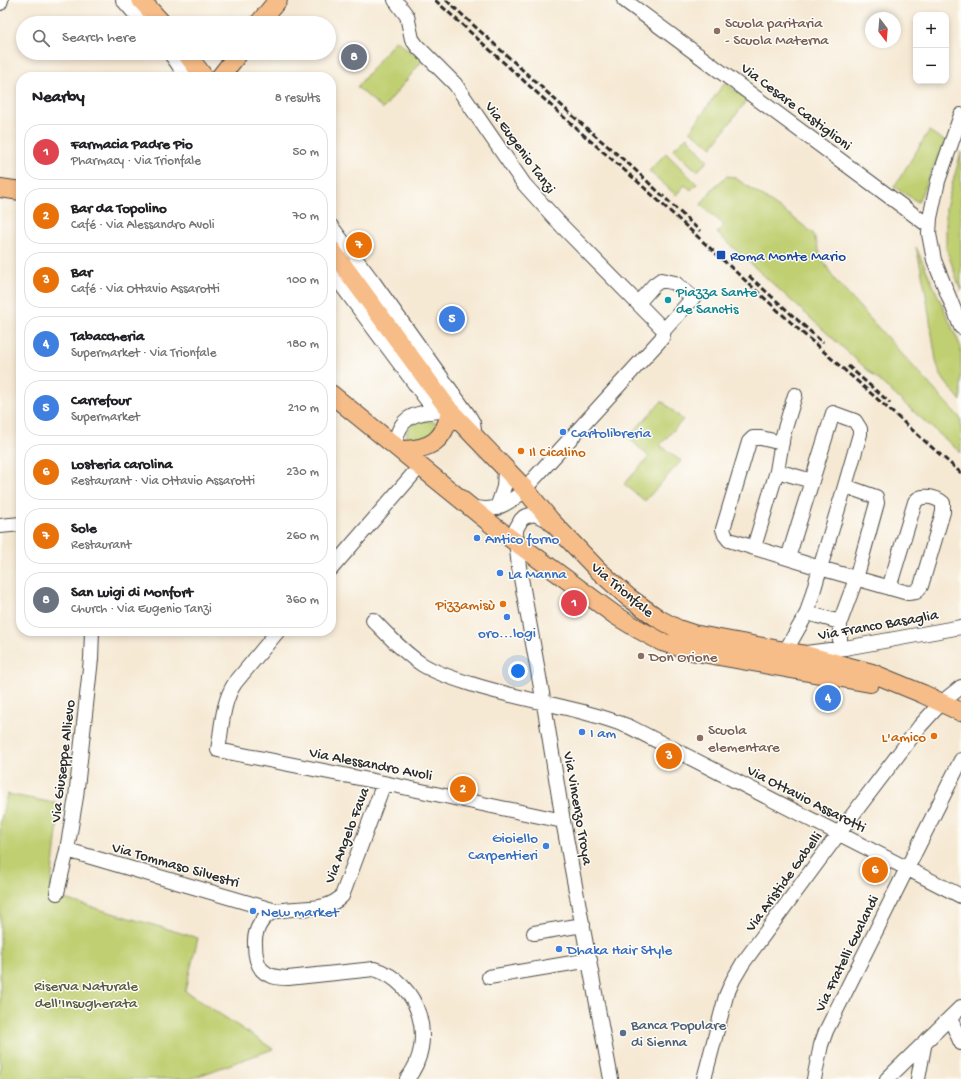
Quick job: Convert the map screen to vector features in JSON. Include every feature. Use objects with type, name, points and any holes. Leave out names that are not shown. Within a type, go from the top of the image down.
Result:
[{"type":"main road","points":[[141,0],[156,16]]},
{"type":"main road","points":[[265,16],[278,0]]},
{"type":"main road","points":[[191,60],[200,72]]},
{"type":"main road","points":[[224,72],[233,60]]},
{"type":"main road","points":[[0,188],[16,190]]},
{"type":"main road","points":[[336,256],[443,411],[448,424],[440,438],[424,447],[398,448]]},
{"type":"main road","name":"Via Trionfale","points":[[336,398],[469,506],[615,615],[638,629],[674,647],[867,683],[900,685]]},
{"type":"main road","points":[[443,411],[475,437],[525,489],[551,521]]},
{"type":"main road","name":"Via Trionfale","points":[[551,521],[618,589],[638,605],[666,623],[693,634],[794,652],[879,676],[961,712]]},
{"type":"street","points":[[122,0],[137,16]]},
{"type":"street","name":"Via Eugenio Tanzi","points":[[395,0],[407,16],[412,39],[455,84],[524,184],[562,226],[638,303]]},
{"type":"street","name":"Via Cesare Castiglioni","points":[[624,0],[929,226]]},
{"type":"street","points":[[175,60],[182,72]]},
{"type":"street","points":[[961,115],[938,181],[929,226],[931,251],[961,327]]},
{"type":"street","points":[[336,233],[469,416],[473,423],[475,437]]},
{"type":"street","points":[[336,277],[443,411]]},
{"type":"street","points":[[469,506],[481,509],[497,508],[508,503],[525,489],[662,338],[664,330],[693,298],[675,283],[661,280],[654,285],[638,303],[664,330]]},
{"type":"street","points":[[754,547],[777,471],[782,443],[795,395]]},
{"type":"street","name":"Via Trionfale","points":[[336,408],[357,415]]},
{"type":"street","points":[[398,448],[398,431],[400,426],[408,418],[418,414],[443,411]]},
{"type":"street","points":[[788,558],[833,413],[855,421],[860,429],[860,434],[794,652]]},
{"type":"street","points":[[782,443],[762,438],[753,438],[749,442],[723,529],[724,535],[728,540],[856,579],[888,588],[908,593],[916,592],[921,586],[943,512],[944,506],[941,501],[926,496],[920,497],[915,502],[888,588]]},
{"type":"street","points":[[336,563],[420,465]]},
{"type":"street","points":[[497,508],[504,487],[506,469]]},
{"type":"street","points":[[777,471],[812,481]]},
{"type":"street","points":[[840,649],[840,622],[856,579],[877,503],[876,497],[845,486]]},
{"type":"street","name":"Via Trionfale","points":[[516,541],[516,529],[519,522],[524,517],[534,514],[551,521]]},
{"type":"street","points":[[0,526],[16,524]]},
{"type":"street","name":"Via Vincenzo Troya","points":[[516,541],[563,821],[611,1079]]},
{"type":"street","points":[[807,613],[840,622]]},
{"type":"street","name":"Via Ottavio Assarotti","points":[[373,620],[402,648],[428,668],[458,680],[487,689],[607,719],[630,727],[961,896]]},
{"type":"street","name":"Via Franco Basaglia","points":[[794,652],[840,649],[961,627]]},
{"type":"street","name":"Via Giuseppe Allievo","points":[[57,893],[67,850],[76,797],[90,666],[92,636]]},
{"type":"street","name":"Via Alessandro Avoli","points":[[274,636],[230,691],[226,702],[218,750],[563,821]]},
{"type":"street","name":"Via Aristide Gabelli","points":[[704,1079],[726,996],[743,963],[920,726],[941,703],[961,687]]},
{"type":"street","name":"Via Fratelli Gualandi","points":[[814,1079],[821,1045],[826,1031],[906,868],[960,769]]},
{"type":"street","name":"Via Angelo Fava","points":[[276,911],[325,906],[342,896],[384,783]]},
{"type":"street","name":"Via Tommaso Silvestri","points":[[67,850],[276,911]]},
{"type":"street","points":[[276,911],[261,923],[255,937],[258,962],[267,974],[276,977],[288,978],[374,969],[393,978],[407,992],[418,1011],[422,1035],[421,1049],[417,1062],[407,1079]]},
{"type":"street","points":[[534,933],[583,925]]},
{"type":"street","points":[[489,977],[590,960]]},
{"type":"street","points":[[887,1079],[961,1007]]},
{"type":"street","points":[[950,1018],[961,1043]]},
{"type":"street","points":[[918,1079],[925,1041]]},
{"type":"green space","points":[[396,40],[422,61],[383,109],[357,87]]},
{"type":"green space","points":[[725,82],[747,100],[712,147],[690,131]]},
{"type":"green space","points":[[929,131],[945,141],[918,202],[894,187]]},
{"type":"green space","points":[[687,137],[708,161],[697,171],[673,149]]},
{"type":"green space","points":[[961,152],[961,291],[946,248],[946,207]]},
{"type":"green space","points":[[666,153],[697,184],[691,190],[685,185],[676,195],[649,171]]},
{"type":"green space","points":[[727,176],[734,177],[813,233],[822,259],[835,280],[961,419],[961,453],[717,233],[724,225],[701,205],[713,188]]},
{"type":"green space","points":[[916,247],[961,347],[961,401],[940,374],[936,361],[925,288]]},
{"type":"green space","points":[[662,401],[683,420],[660,445],[681,461],[645,501],[624,484],[649,457],[628,437]]},
{"type":"green space","points":[[426,420],[441,424],[433,432],[421,439],[406,440],[407,430],[413,423]]},
{"type":"green space","name":"Riserva Naturale dell'Insugherata","points":[[7,794],[60,804],[50,893],[64,899],[198,938],[185,991],[273,1049],[190,1079],[0,1079],[0,824]]},
{"type":"railway","points":[[435,0],[579,131],[637,181],[797,328],[961,473]]},
{"type":"railway","points":[[446,0],[584,126],[631,166],[700,231]]},
{"type":"railway","points":[[749,276],[823,343]]},
{"type":"railway","points":[[848,366],[890,403]]},
{"type":"place","name":"Scuola paritaria - Scuola Materna","points":[[717,31]]},
{"type":"place","name":"San Luigi di Monfort","points":[[354,57]]},
{"type":"place","name":"Sole","points":[[359,245]]},
{"type":"place","name":"Roma Monte Mario","points":[[721,255]]},
{"type":"place","name":"Piazza Sante de Sanctis","points":[[668,300]]},
{"type":"place","name":"Carrefour","points":[[452,319]]},
{"type":"place","name":"Cartolibreria","points":[[563,432]]},
{"type":"place","name":"Il Cicalino","points":[[521,451]]},
{"type":"place","name":"Antico forno","points":[[477,538]]},
{"type":"place","name":"La Manna","points":[[500,573]]},
{"type":"place","name":"Farmacia Padre Pio","points":[[574,603]]},
{"type":"place","name":"Pizzamisù","points":[[503,604]]},
{"type":"place","name":"oro...logi","points":[[507,617]]},
{"type":"place","name":"Don Orione","points":[[641,656]]},
{"type":"place","name":"Tabaccheria","points":[[828,698]]},
{"type":"place","name":"I am","points":[[582,732]]},
{"type":"place","name":"L'amico","points":[[934,736]]},
{"type":"place","name":"Scuola elementare","points":[[700,738]]},
{"type":"place","name":"Bar","points":[[669,756]]},
{"type":"place","name":"Bar da Topolino","points":[[463,789]]},
{"type":"place","name":"Gioiello Carpentieri","points":[[546,846]]},
{"type":"place","name":"Losteria carolina","points":[[875,870]]},
{"type":"place","name":"New market","points":[[253,911]]},
{"type":"place","name":"Dhaka Hair Style","points":[[559,949]]},
{"type":"place","name":"Banca Populare di Sienna","points":[[623,1033]]}]
